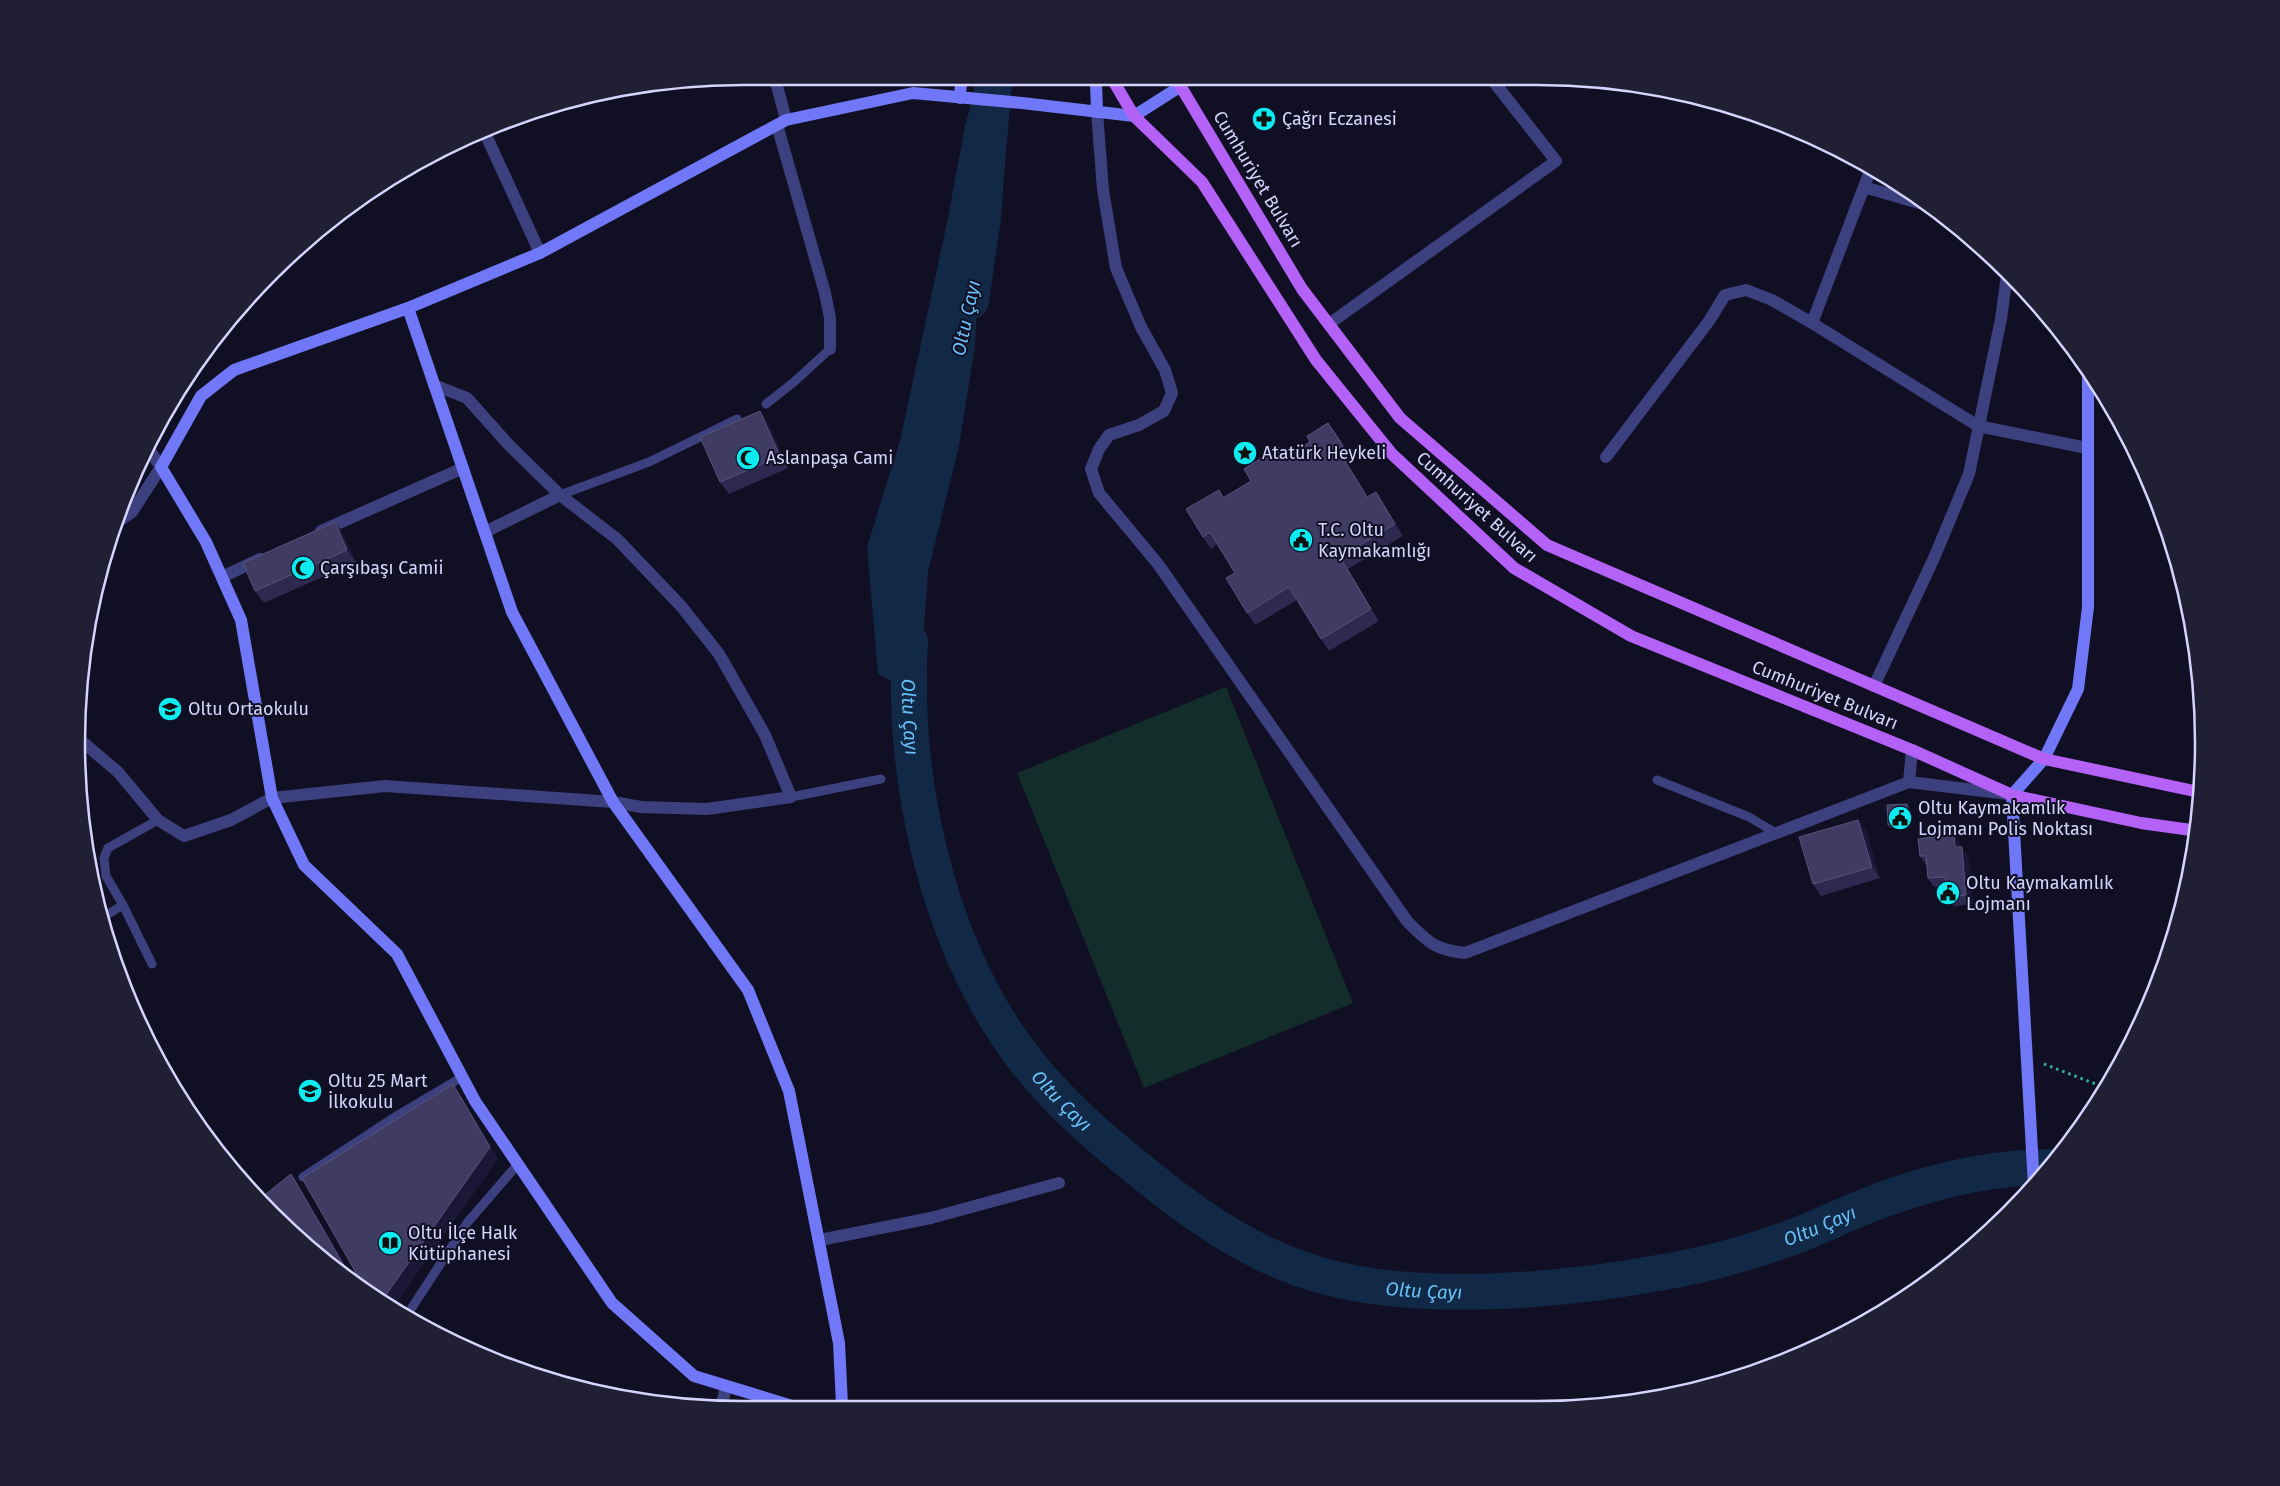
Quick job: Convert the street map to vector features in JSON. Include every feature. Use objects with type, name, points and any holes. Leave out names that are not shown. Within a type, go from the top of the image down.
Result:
[{"type":"main road","name":"Cumhuriyet Bulvarı","points":[[1116,85],[1134,116],[1202,182],[1316,360],[1392,454],[1514,568],[1631,636],[1912,750],[2012,795],[2141,824],[2189,830]]},
{"type":"main road","name":"Cumhuriyet Bulvarı","points":[[1181,85],[1302,289],[1400,418],[1547,545],[2044,759],[2193,791]]},
{"type":"street","points":[[776,85],[781,123],[825,292],[830,318],[830,349]]},
{"type":"street","points":[[960,98],[961,85]]},
{"type":"street","points":[[1096,85],[1103,190],[1116,268],[1141,328],[1164,370],[1172,393],[1164,411],[1139,425],[1109,435],[1099,449],[1091,469],[1099,493],[1158,564],[1407,921],[1427,941],[1445,951],[1465,953],[1909,782],[2012,795]]},
{"type":"street","points":[[125,516],[132,512],[161,466],[201,396],[234,370],[408,308],[540,253],[781,123],[913,93],[1134,116],[1179,85]]},
{"type":"street","points":[[1329,324],[1556,162],[1496,85]]},
{"type":"street","points":[[486,137],[540,253]]},
{"type":"street","points":[[1812,322],[1869,175]]},
{"type":"street","points":[[1864,187],[1909,200]]},
{"type":"street","points":[[1874,686],[1934,558],[1969,474],[2007,283]]},
{"type":"street","points":[[1606,458],[1709,321],[1725,295],[1746,290],[1772,300],[1812,322],[1978,426],[2087,448]]},
{"type":"street","points":[[408,308],[512,612],[612,802],[748,990],[788,1091],[820,1240],[839,1343],[842,1401]]},
{"type":"street","points":[[2033,1175],[2012,795],[2044,759],[2078,689],[2088,607],[2088,383]]},
{"type":"street","points":[[85,744],[118,772],[158,820],[184,836],[231,820],[272,798],[385,786],[612,802],[641,807],[707,809],[791,797],[765,734],[719,654],[681,606],[617,540],[560,495],[508,444],[467,398],[434,384]]},
{"type":"street","points":[[152,454],[206,542],[241,620],[272,798],[304,865],[397,954],[475,1101],[612,1303],[694,1376],[776,1401]]},
{"type":"street","points":[[311,535],[463,468]]},
{"type":"street","points":[[485,532],[560,495]]},
{"type":"street","points":[[222,577],[276,552]]},
{"type":"street","points":[[1909,782],[1912,750]]},
{"type":"street","points":[[820,1240],[931,1218],[1059,1183]]},
{"type":"street","points":[[723,1401],[726,1386]]},
{"type":"lane","points":[[766,404],[794,382],[830,349]]},
{"type":"lane","points":[[560,495],[650,462],[737,420]]},
{"type":"lane","points":[[791,797],[881,780]]},
{"type":"lane","points":[[1657,780],[1749,816],[1776,833]]},
{"type":"lane","points":[[152,964],[124,904],[106,876],[104,858],[108,848],[158,820]]},
{"type":"lane","points":[[107,914],[124,904]]},
{"type":"lane","points":[[303,1177],[398,1115],[462,1077]]},
{"type":"lane","points":[[411,1309],[467,1223],[518,1164]]},
{"type":"path","points":[[2027,1057],[2099,1085]]},
{"type":"green space","points":[[1226,687],[1353,1003],[1144,1088],[1017,773]]},
{"type":"water","points":[[976,85],[1012,85],[1007,142],[979,239],[975,347],[959,446],[928,572],[919,695],[878,674],[867,547],[900,441],[947,223],[965,126]]},
{"type":"building","name":"Aslanpaşa Cami","points":[[760,411],[780,456],[720,482],[700,437]]},
{"type":"building","name":"T.C. Oltu Kaymakamlığı","points":[[1328,423],[1343,446],[1338,450],[1367,497],[1376,492],[1395,524],[1340,557],[1371,609],[1321,639],[1289,587],[1247,613],[1226,578],[1235,573],[1210,532],[1203,537],[1186,509],[1219,490],[1223,498],[1251,481],[1244,469],[1279,447],[1286,457],[1310,442],[1307,436]]},
{"type":"building","points":[[335,522],[347,550],[255,591],[243,563]]},
{"type":"building","name":"Oltu Kaymakamlık Lojmanı Polis Noktası","points":[[1907,804],[1908,824],[1888,825],[1887,805]]},
{"type":"building","points":[[1858,820],[1872,867],[1813,884],[1799,837]]},
{"type":"building","name":"Oltu Kaymakamlık Lojmanı","points":[[1954,834],[1955,847],[1962,847],[1966,895],[1947,897],[1945,877],[1928,878],[1926,856],[1920,856],[1918,839]]},
{"type":"building","name":"Oltu İlçe Halk Kütüphanesi","points":[[453,1084],[490,1147],[386,1295],[358,1276],[302,1178]]},
{"type":"building","points":[[291,1174],[345,1267],[309,1238],[265,1195]]},
{"type":"waterway","name":"Oltu Çayı","points":[[971,301],[983,217],[993,85]]},
{"type":"waterway","name":"Oltu Çayı","points":[[910,641],[909,694],[912,749],[931,859],[947,913],[968,964],[993,1012],[1023,1057],[1037,1074],[1066,1106],[1098,1135],[1147,1176],[1209,1222],[1252,1248],[1275,1259],[1323,1276],[1361,1284],[1403,1289],[1446,1292],[1490,1291],[1578,1285],[1674,1270],[1739,1255],[1796,1236],[1882,1200],[1928,1185],[2001,1170],[2040,1167]]},
{"type":"place","name":"Çağrı Eczanesi","points":[[1264,119]]},
{"type":"place","name":"Atatürk Heykeli","points":[[1245,453]]},
{"type":"place","name":"Aslanpaşa Cami","points":[[748,458]]},
{"type":"place","name":"T.C. Oltu Kaymakamlığı","points":[[1301,540]]},
{"type":"place","name":"Çarşıbaşı Camii","points":[[303,568]]},
{"type":"place","name":"Oltu Ortaokulu","points":[[170,709]]},
{"type":"place","name":"Oltu Kaymakamlık Lojmanı Polis Noktası","points":[[1900,818]]},
{"type":"place","name":"Oltu Kaymakamlık Lojmanı","points":[[1948,893]]},
{"type":"place","name":"Oltu 25 Mart İlkokulu","points":[[310,1091]]},
{"type":"place","name":"Oltu İlçe Halk Kütüphanesi","points":[[390,1243]]}]
